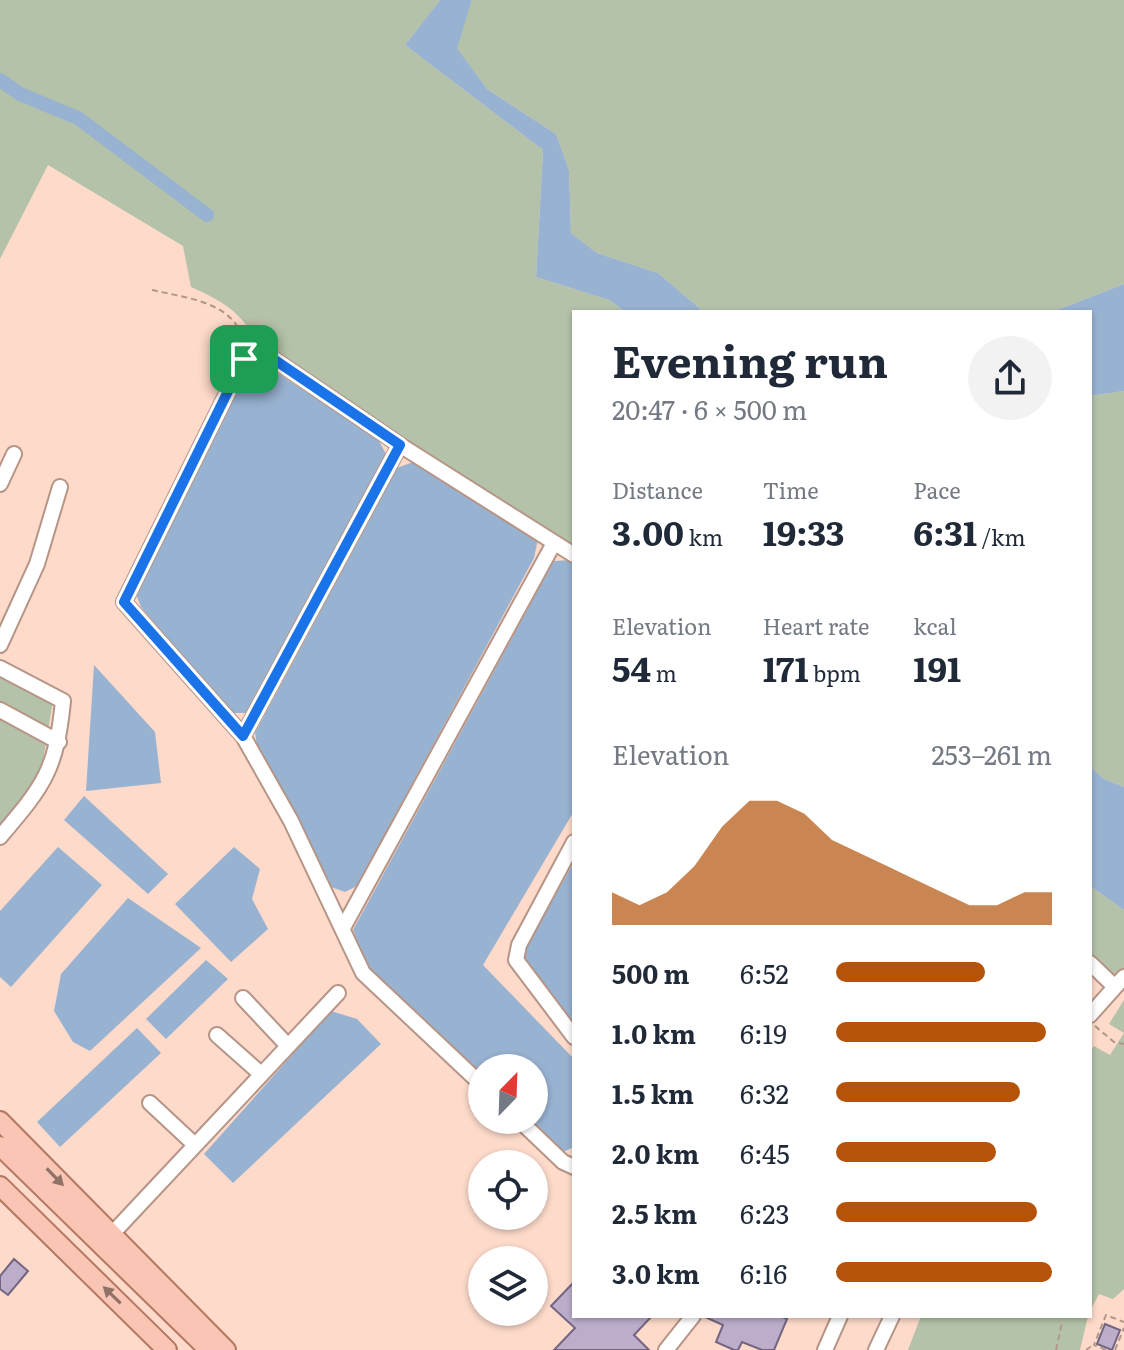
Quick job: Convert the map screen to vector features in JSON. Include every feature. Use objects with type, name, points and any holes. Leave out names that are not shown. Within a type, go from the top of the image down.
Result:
[{"type":"main road","points":[[0,1121],[226,1350]]},
{"type":"main road","points":[[0,1146],[209,1350]]},
{"type":"main road","points":[[0,1161],[190,1350]]},
{"type":"main road","points":[[0,1186],[167,1350]]},
{"type":"street","points":[[468,1072],[363,973],[291,821],[243,736],[124,602],[244,359],[266,354],[400,445],[572,554]]},
{"type":"street","points":[[243,736],[400,445]]},
{"type":"street","points":[[0,484],[14,454]]},
{"type":"street","points":[[0,645],[6,618],[37,564],[60,487]]},
{"type":"street","points":[[343,928],[554,543]]},
{"type":"street","points":[[0,668],[63,701],[59,742],[40,789],[0,837]]},
{"type":"street","points":[[0,710],[59,742]]},
{"type":"street","points":[[572,846],[519,945],[516,960],[572,1034]]},
{"type":"street","points":[[1092,964],[1119,981],[1092,1013]]},
{"type":"street","points":[[111,1235],[338,993]]},
{"type":"street","points":[[243,998],[288,1046]]},
{"type":"street","points":[[217,1035],[261,1074]]},
{"type":"street","points":[[150,1103],[195,1145]]},
{"type":"street","points":[[534,1134],[563,1162],[572,1166]]},
{"type":"street","points":[[672,1347],[692,1318]]},
{"type":"street","points":[[825,1350],[835,1318]]},
{"type":"street","points":[[876,1350],[891,1318]]},
{"type":"path","points":[[152,290],[218,307],[237,323],[244,341],[244,359]]},
{"type":"path","points":[[1092,1025],[1114,1042],[1124,1044]]},
{"type":"path","points":[[1086,1350],[1094,1345],[1106,1315],[1124,1322]]},
{"type":"path","points":[[1056,1350],[1062,1323]]},
{"type":"path","points":[[1115,1350],[1124,1328]]},
{"type":"path","points":[[1094,1345],[1106,1350]]},
{"type":"green space","points":[[0,0],[440,0],[405,45],[543,150],[536,277],[609,300],[623,310],[572,310],[572,554],[266,354],[235,313],[191,287],[183,246],[48,165],[0,259]]},
{"type":"green space","points":[[472,0],[1124,0],[1124,284],[1057,310],[702,310],[658,273],[597,253],[571,233],[569,170],[556,134],[487,89],[456,47]]},
{"type":"green space","points":[[1124,391],[1124,787],[1104,779],[1092,769],[1092,396]]},
{"type":"green space","points":[[0,675],[53,701],[39,784],[0,833]]},
{"type":"green space","points":[[1092,887],[1124,910],[1124,977],[1114,986],[1092,965]]},
{"type":"green space","points":[[1124,1000],[1124,1033],[1109,1024]]},
{"type":"green space","points":[[1124,1033],[1124,1289],[1113,1299],[1099,1294],[1092,1307],[1092,1048],[1094,1046],[1110,1055]]},
{"type":"green space","points":[[920,1318],[1088,1318],[1080,1350],[908,1350]]},
{"type":"water","points":[[440,0],[472,0],[457,48],[487,89],[556,134],[569,170],[571,233],[597,253],[658,273],[702,310],[623,310],[609,300],[536,277],[543,150],[405,45]]},
{"type":"water","points":[[1124,284],[1124,391],[1092,396],[1092,310],[1057,310]]},
{"type":"water","points":[[259,361],[378,439],[386,454],[248,713],[229,713],[141,607],[136,594],[247,368]]},
{"type":"water","points":[[413,462],[538,539],[534,558],[357,886],[345,892],[331,887],[257,746],[255,733],[397,468]]},
{"type":"water","points":[[571,560],[572,814],[483,965],[572,1057],[572,1148],[563,1152],[543,1134],[548,1134],[548,1054],[468,1054],[468,1064],[369,971],[353,930],[554,561]]},
{"type":"water","points":[[94,665],[155,732],[161,783],[86,791]]},
{"type":"water","points":[[1092,769],[1104,779],[1124,787],[1124,910],[1092,887]]},
{"type":"water","points":[[84,796],[168,874],[148,894],[64,820]]},
{"type":"water","points":[[58,847],[102,885],[11,987],[0,977],[0,911]]},
{"type":"water","points":[[234,847],[260,869],[252,899],[268,929],[231,962],[175,904]]},
{"type":"water","points":[[572,866],[572,1026],[524,960],[526,947]]},
{"type":"water","points":[[128,898],[201,948],[90,1051],[73,1042],[54,1011],[61,974]]},
{"type":"water","points":[[206,960],[228,979],[166,1039],[146,1019]]},
{"type":"water","points":[[331,1011],[357,1019],[381,1044],[233,1183],[204,1154]]},
{"type":"water","points":[[137,1028],[161,1053],[60,1147],[37,1122]]},
{"type":"building","points":[[14,1259],[28,1271],[8,1295],[0,1289],[0,1276]]},
{"type":"building","points":[[572,1284],[572,1318],[650,1318],[634,1335],[649,1350],[554,1350],[575,1328],[551,1306]]},
{"type":"building","points":[[707,1318],[787,1319],[774,1350],[762,1350],[742,1342],[738,1350],[734,1350],[716,1342],[723,1325]]},
{"type":"building","points":[[1105,1324],[1120,1330],[1112,1350],[1097,1344]]},
{"type":"waterway","points":[[0,80],[20,94],[78,118],[207,215]]},
{"type":"route","points":[[266,354],[400,445],[243,736],[124,602],[244,359],[266,354]]}]
